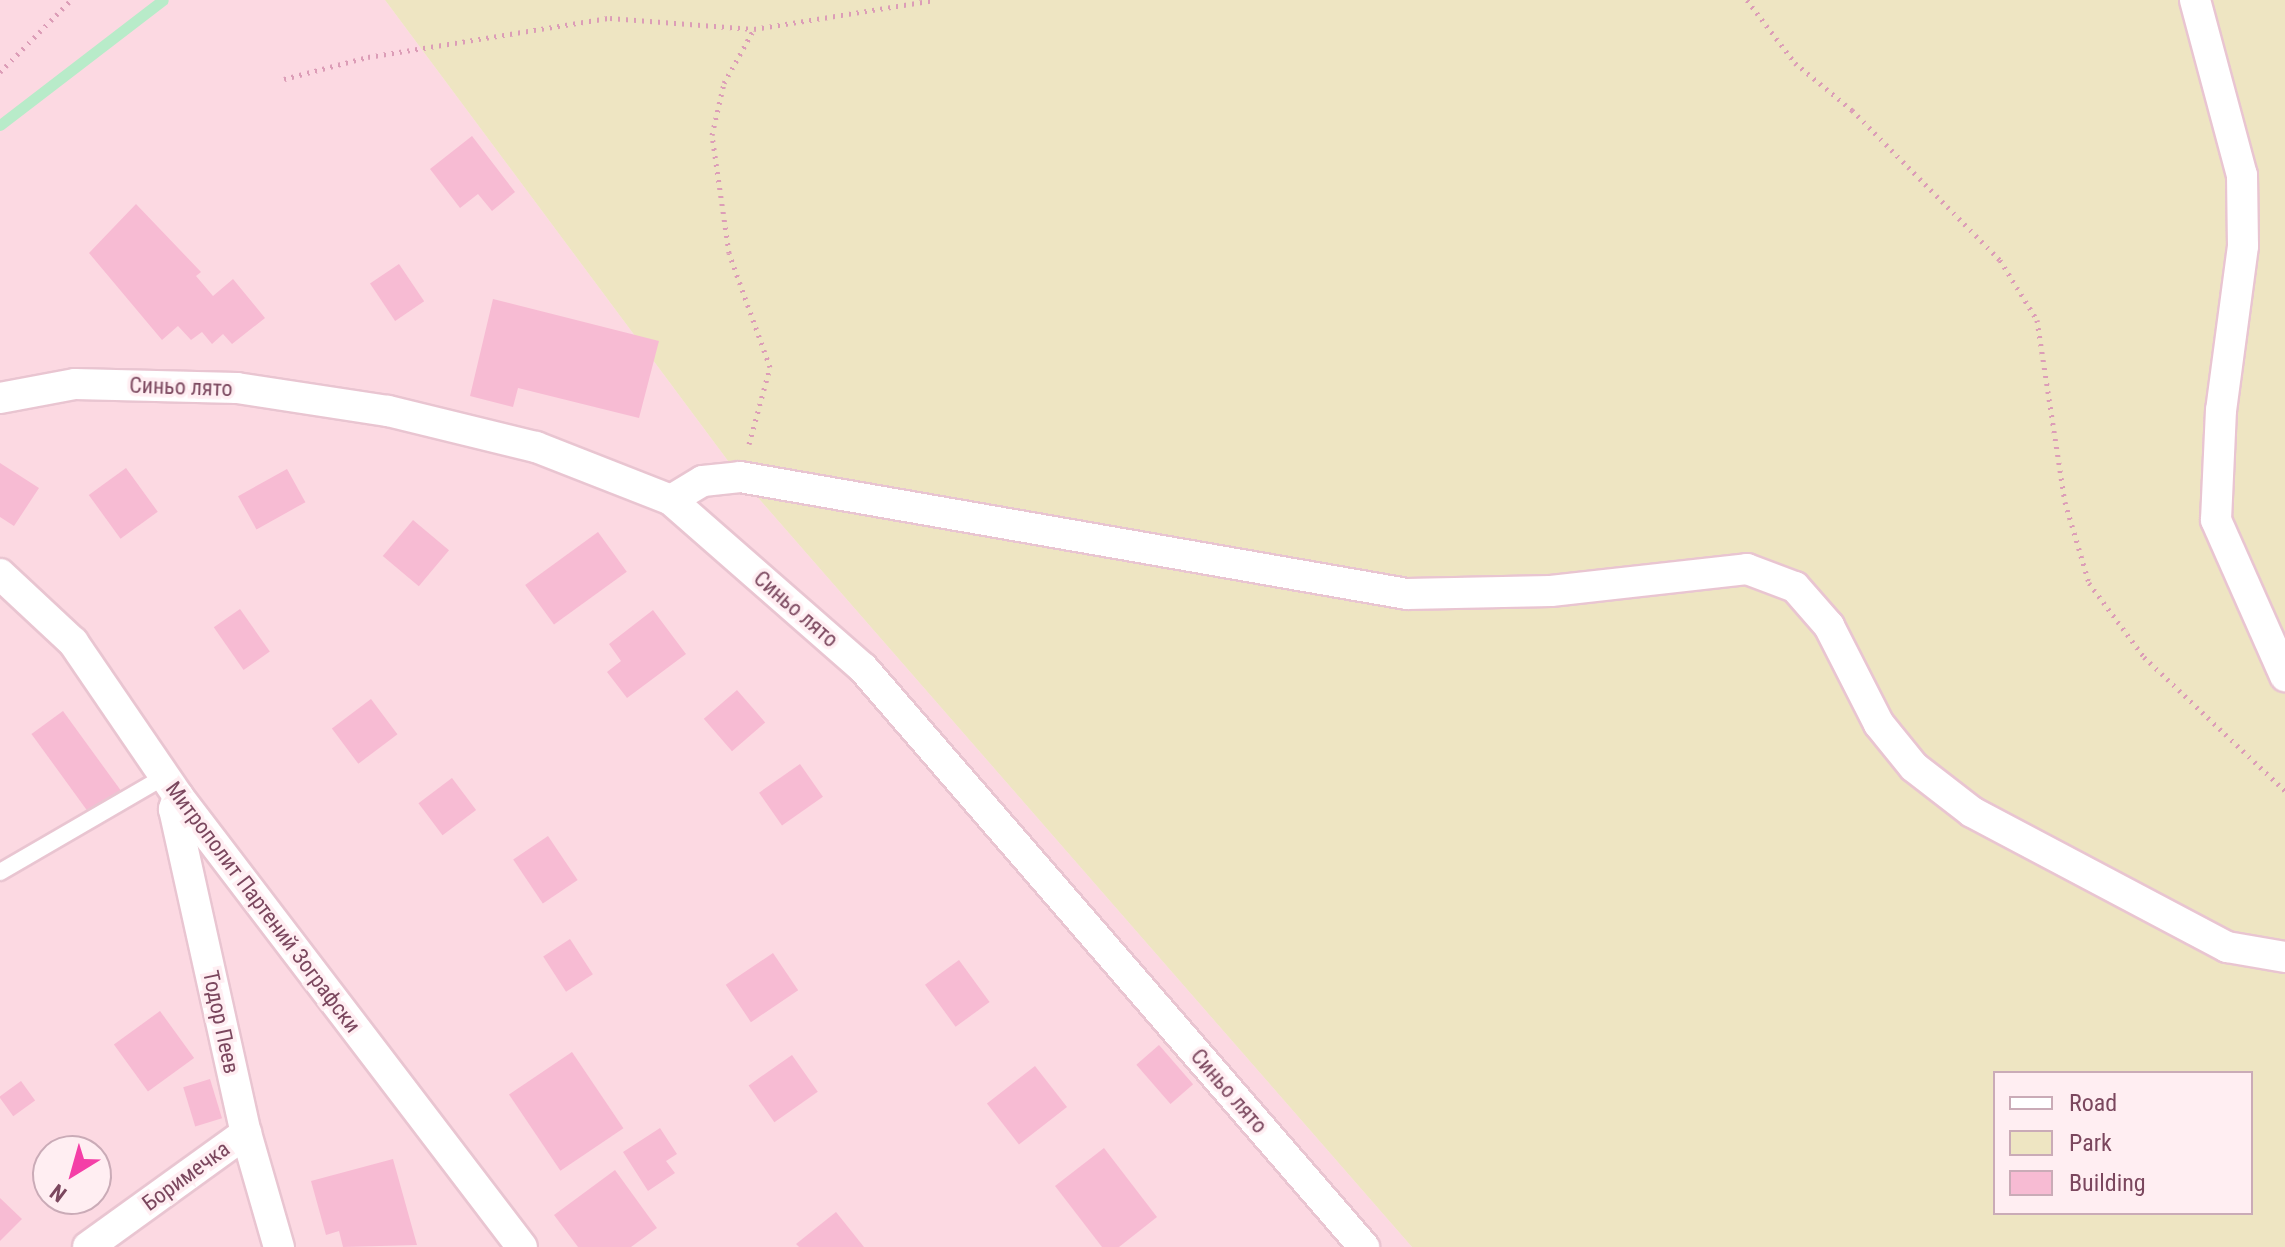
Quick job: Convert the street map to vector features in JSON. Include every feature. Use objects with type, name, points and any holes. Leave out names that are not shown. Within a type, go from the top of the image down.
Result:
[{"type":"street","points":[[2195,0],[2242,175],[2243,246],[2221,410],[2216,520],[2285,676]]},
{"type":"street","name":"Синьо лято","points":[[0,398],[75,384],[237,388],[298,397],[536,447],[671,500],[863,668],[1364,1247]]},
{"type":"street","points":[[671,500],[703,481],[740,477],[1407,594],[1551,591],[1747,569],[1795,587],[1829,626],[1879,724],[1914,767],[1972,812],[2227,947],[2285,957]]},
{"type":"street","name":"Митрополит Партений Зографски","points":[[0,574],[73,642],[171,787],[522,1247]]},
{"type":"street","name":"Тодор Пеев","points":[[171,787],[246,1133],[279,1247]]},
{"type":"street","name":"Боримечка","points":[[88,1247],[246,1133]]},
{"type":"lane","points":[[0,872],[171,787]]},
{"type":"path","points":[[0,72],[71,0]]},
{"type":"path","points":[[284,79],[368,57],[610,18],[754,29],[935,0]]},
{"type":"path","points":[[1747,0],[1795,63],[1852,110],[2000,260],[2037,320],[2065,502],[2089,583],[2144,657],[2285,791]]},
{"type":"path","points":[[740,477],[770,367],[729,253],[712,135],[724,83],[754,29]]},
{"type":"shaded area","points":[[0,0],[385,0],[740,477],[1412,1247],[0,1247]]},
{"type":"green space","points":[[385,0],[2285,0],[2285,1247],[1412,1247],[740,477]]},
{"type":"building","points":[[472,136],[515,192],[492,211],[478,194],[460,208],[430,169]]},
{"type":"building","points":[[136,204],[201,272],[196,276],[213,296],[233,279],[265,318],[232,344],[223,334],[212,344],[202,332],[191,340],[178,326],[162,340],[89,253]]},
{"type":"building","points":[[399,264],[424,301],[395,321],[370,284]]},
{"type":"building","points":[[493,299],[659,341],[639,418],[518,388],[513,407],[470,396]]},
{"type":"building","points":[[0,463],[39,488],[14,526],[0,517]]},
{"type":"building","points":[[126,468],[158,512],[121,539],[89,495]]},
{"type":"building","points":[[287,469],[305,502],[256,529],[238,496]]},
{"type":"building","points":[[413,520],[449,550],[419,586],[383,556]]},
{"type":"building","points":[[598,532],[627,572],[554,625],[525,585]]},
{"type":"building","points":[[240,609],[270,652],[244,670],[214,627]]},
{"type":"building","points":[[653,610],[686,654],[627,698],[607,672],[621,661],[609,644]]},
{"type":"building","points":[[737,690],[765,722],[732,751],[704,719]]},
{"type":"building","points":[[371,699],[397,734],[358,764],[332,728]]},
{"type":"building","points":[[63,711],[121,791],[90,814],[31,734]]},
{"type":"building","points":[[800,764],[823,797],[782,825],[759,793]]},
{"type":"building","points":[[452,778],[476,810],[443,835],[418,803]]},
{"type":"building","points":[[548,836],[578,880],[543,903],[513,859]]},
{"type":"building","points":[[570,939],[593,974],[566,992],[543,956]]},
{"type":"building","points":[[773,953],[798,990],[751,1022],[726,985]]},
{"type":"building","points":[[959,960],[990,1002],[956,1027],[925,985]]},
{"type":"building","points":[[160,1011],[194,1058],[148,1091],[114,1045]]},
{"type":"building","points":[[1159,1045],[1193,1084],[1170,1104],[1136,1065]]},
{"type":"building","points":[[572,1052],[623,1128],[560,1171],[509,1094]]},
{"type":"building","points":[[792,1055],[818,1092],[774,1122],[749,1085]]},
{"type":"building","points":[[1035,1066],[1067,1107],[1019,1145],[987,1104]]},
{"type":"building","points":[[210,1079],[222,1118],[195,1126],[183,1087]]},
{"type":"building","points":[[21,1081],[35,1100],[13,1116],[0,1096]]},
{"type":"building","points":[[660,1128],[677,1154],[666,1161],[675,1173],[648,1191],[623,1152]]},
{"type":"building","points":[[1104,1148],[1157,1217],[1119,1247],[1102,1247],[1055,1186]]},
{"type":"building","points":[[393,1159],[417,1245],[343,1247],[339,1231],[326,1235],[311,1181]]},
{"type":"building","points":[[615,1170],[657,1228],[631,1247],[578,1247],[554,1215]]},
{"type":"building","points":[[0,1198],[22,1219],[0,1241]]},
{"type":"building","points":[[836,1212],[864,1247],[799,1247],[796,1244]]},
{"type":"waterway","points":[[0,125],[163,0]]}]
